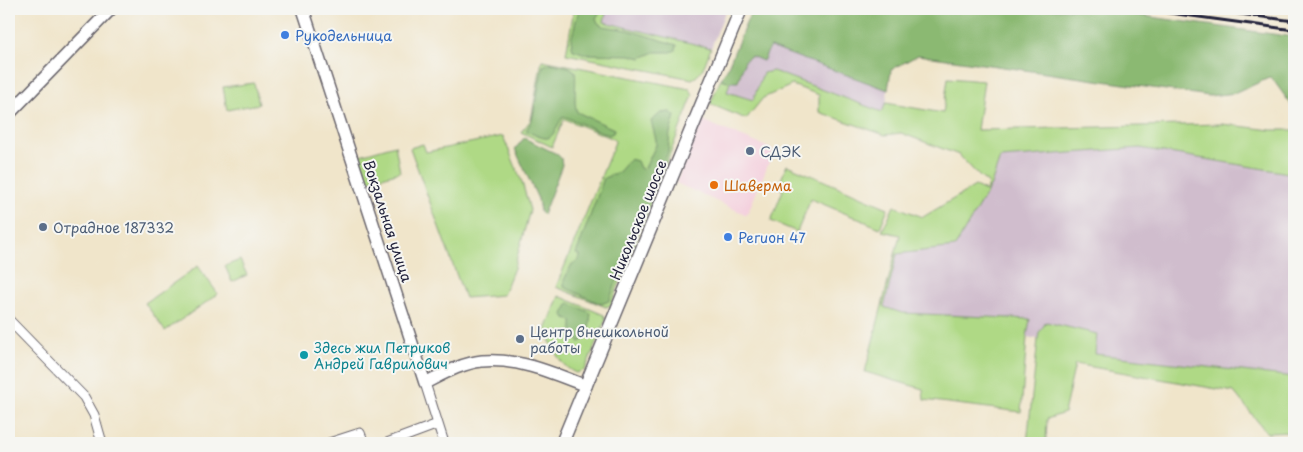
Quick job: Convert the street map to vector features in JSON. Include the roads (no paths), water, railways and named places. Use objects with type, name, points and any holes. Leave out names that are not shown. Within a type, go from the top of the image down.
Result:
[{"type":"main road","name":"Никольское шоссе","points":[[562,443],[741,9]]},
{"type":"street","points":[[9,114],[111,9]]},
{"type":"street","name":"Вокзальная улица","points":[[304,9],[444,443]]},
{"type":"street","points":[[9,320],[84,396],[94,415],[102,443]]},
{"type":"street","points":[[425,383],[460,366],[482,361],[534,366],[586,386]]},
{"type":"street","points":[[387,443],[438,424]]},
{"type":"street","points":[[329,443],[360,434],[364,443]]},
{"type":"railway","points":[[1140,9],[1294,30]]},
{"type":"railway","points":[[1202,9],[1294,21]]},
{"type":"place","name":"Рукодельница","points":[[285,35]]},
{"type":"place","name":"СДЭК","points":[[750,151]]},
{"type":"place","name":"Шаверма","points":[[714,185]]},
{"type":"place","name":"Отрадное 187332","points":[[43,227]]},
{"type":"place","name":"Регион 47","points":[[728,237]]},
{"type":"place","name":"Центр внешкольной работы","points":[[520,339]]},
{"type":"place","name":"Здесь жил Петриков Андрей Гаврилович","points":[[304,355]]}]
